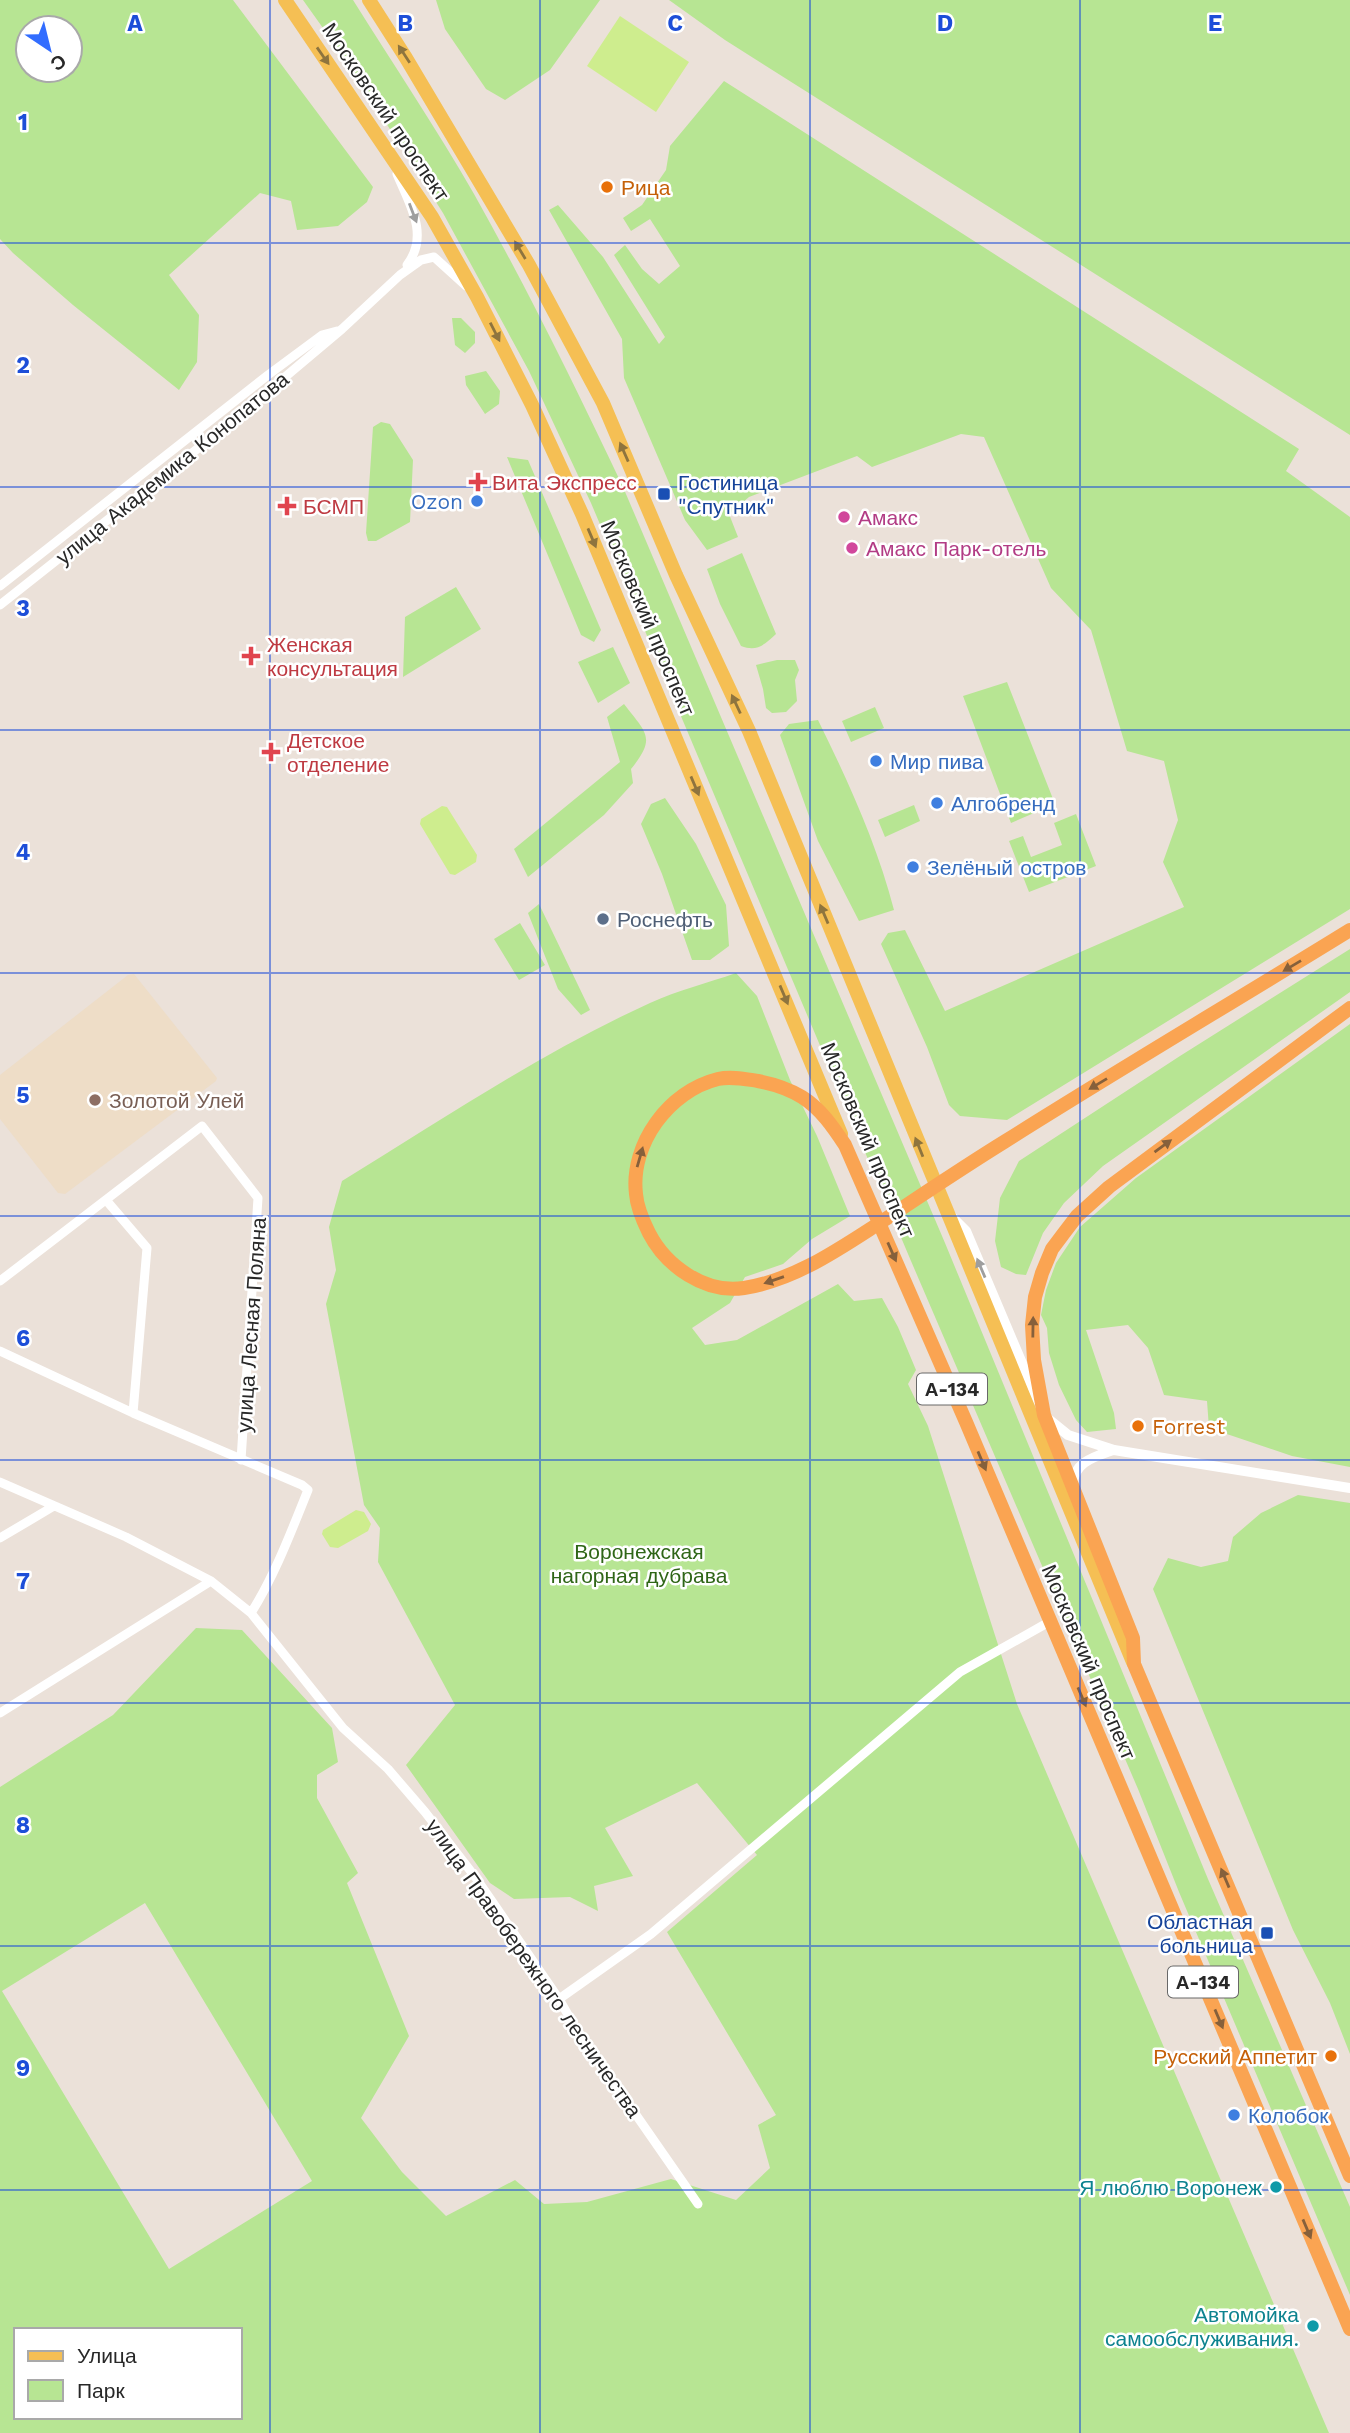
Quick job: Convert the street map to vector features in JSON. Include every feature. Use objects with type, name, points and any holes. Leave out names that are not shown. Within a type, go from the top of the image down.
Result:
[{"type":"highway","points":[[845,1145],[817,1109],[792,1091],[738,1078],[719,1079],[701,1085],[667,1109],[646,1139],[636,1175],[635,1193],[639,1209],[652,1239],[675,1267],[708,1285],[741,1289],[807,1267],[836,1251],[1003,1142],[1350,930]]},
{"type":"highway","points":[[1134,1664],[1133,1638],[1044,1415],[1034,1360],[1032,1325],[1035,1297],[1042,1273],[1052,1249],[1077,1216],[1129,1172],[1350,1009]]},
{"type":"highway","name":"Московский проспект","points":[[845,1145],[966,1422],[1350,2329]]},
{"type":"highway","name":"Московский проспект","points":[[1134,1664],[1350,2176]]},
{"type":"main road","name":"Московский проспект","points":[[285,0],[432,217],[477,297],[532,405],[582,514],[845,1145]]},
{"type":"main road","name":"Московский проспект","points":[[369,0],[529,265],[603,403],[676,575],[749,732],[1134,1664]]},
{"type":"street","points":[[387,150],[417,222],[414,257],[400,275]]},
{"type":"street","points":[[400,275],[421,260],[434,257],[477,297]]},
{"type":"street","name":"улица Академика Конопатова","points":[[0,606],[235,419],[342,329],[400,275]]},
{"type":"street","name":"улица Академика Конопатова","points":[[0,586],[268,375],[322,335],[342,329]]},
{"type":"street","name":"улица Лесная Поляна","points":[[106,1200],[202,1126],[258,1198],[241,1460]]},
{"type":"street","points":[[0,1281],[106,1200],[147,1248],[133,1413]]},
{"type":"street","points":[[945,1210],[966,1231],[1044,1415],[1057,1428],[1069,1435],[1114,1450],[1350,1488]]},
{"type":"street","name":"улица Лесная Поляна","points":[[0,1351],[308,1490],[279,1559],[251,1613]]},
{"type":"street","points":[[1073,1487],[1076,1470],[1081,1464],[1114,1450]]},
{"type":"street","points":[[0,1482],[126,1537],[211,1581],[251,1613]]},
{"type":"street","points":[[0,1538],[54,1506]]},
{"type":"street","points":[[0,1713],[211,1581]]},
{"type":"street","name":"улица Правобережного лесничества","points":[[251,1613],[343,1728],[388,1769],[476,1878],[698,2204]]},
{"type":"street","points":[[559,1999],[651,1934],[960,1672],[1049,1622]]},
{"type":"shaded area","name":"Золотой Улей","points":[[134,974],[217,1078],[216,1081],[65,1194],[58,1193],[0,1119],[0,1075],[128,975]]},
{"type":"green space","points":[[0,0],[233,0],[373,187],[367,202],[338,226],[297,230],[291,201],[260,193],[169,275],[199,315],[197,362],[179,390],[13,253],[0,239]]},
{"type":"green space","points":[[303,0],[353,0],[474,194],[551,339],[623,487],[945,1243],[1208,1879],[1350,2207],[1350,2295],[1138,1789],[911,1261],[591,503],[529,371],[443,213],[350,66]]},
{"type":"green space","points":[[436,0],[600,0],[550,70],[505,100],[486,89],[445,29]]},
{"type":"green space","points":[[669,0],[1350,0],[1350,435],[725,40]]},
{"type":"green space","points":[[620,16],[689,62],[656,112],[587,66]]},
{"type":"green space","points":[[724,81],[1299,449],[1286,471],[1350,517],[1350,909],[1007,1120],[960,1116],[949,1105],[927,1047],[881,944],[888,933],[905,930],[945,1011],[1184,907],[1163,862],[1178,820],[1164,761],[1127,751],[1091,630],[1051,588],[984,437],[961,434],[872,467],[857,456],[749,497],[729,514],[738,537],[707,550],[685,520],[624,378],[622,339],[549,210],[558,205],[603,257],[659,344],[665,337],[614,255],[625,245],[642,269],[659,284],[680,266],[650,219],[631,231],[623,218],[642,205],[666,170],[670,146]]},
{"type":"green space","points":[[452,318],[461,318],[475,332],[475,343],[465,353],[455,345]]},
{"type":"green space","points":[[486,371],[500,391],[499,404],[485,414],[466,385],[465,376]]},
{"type":"green space","points":[[381,422],[390,424],[413,460],[410,522],[376,541],[368,541],[366,533],[373,427]]},
{"type":"green space","points":[[507,457],[528,460],[601,630],[594,642],[581,635]]},
{"type":"green space","points":[[742,553],[776,634],[756,648],[741,646],[720,604],[707,569]]},
{"type":"green space","points":[[456,587],[481,629],[403,677],[405,617]]},
{"type":"green space","points":[[613,647],[630,683],[598,703],[578,662]]},
{"type":"green space","points":[[777,660],[795,660],[799,670],[795,680],[797,701],[786,712],[772,713],[766,708],[756,665]]},
{"type":"green space","points":[[1007,682],[1055,804],[1011,823],[963,696]]},
{"type":"green space","points":[[624,704],[646,735],[644,749],[631,769],[633,783],[604,815],[528,877],[514,849],[620,762],[607,717]]},
{"type":"green space","points":[[875,707],[884,728],[851,742],[842,721]]},
{"type":"green space","points":[[818,720],[861,813],[894,910],[859,921],[818,841],[780,735],[789,724]]},
{"type":"green space","points":[[665,798],[696,844],[726,905],[729,946],[710,960],[692,960],[662,874],[641,824],[651,804]]},
{"type":"green space","points":[[914,805],[920,821],[885,837],[878,820]]},
{"type":"green space","points":[[442,806],[447,807],[477,855],[476,862],[455,875],[450,874],[420,824],[421,819]]},
{"type":"green space","points":[[1076,814],[1096,866],[1029,892],[1009,841],[1023,836],[1031,857],[1062,845],[1054,823]]},
{"type":"green space","points":[[539,904],[590,1010],[581,1015],[558,989],[528,913]]},
{"type":"green space","points":[[520,923],[545,965],[519,980],[494,939]]},
{"type":"green space","points":[[1350,949],[1350,992],[1103,1166],[1064,1203],[1043,1233],[1026,1275],[1001,1267],[995,1241],[1000,1198],[1019,1161]]},
{"type":"green space","name":"Воронежская нагорная дубрава","points":[[736,973],[757,996],[790,1080],[850,1216],[812,1239],[783,1264],[745,1277],[730,1303],[692,1328],[705,1345],[737,1340],[838,1284],[854,1301],[882,1298],[916,1370],[908,1384],[928,1426],[1017,1704],[1329,2433],[0,2433],[0,1787],[113,1715],[196,1628],[242,1630],[332,1728],[338,1762],[317,1775],[317,1798],[358,1873],[347,1883],[409,2036],[361,2118],[402,2172],[446,2216],[515,2180],[544,2204],[587,2202],[671,2179],[736,2200],[770,2168],[758,2125],[776,2115],[667,1932],[757,1855],[697,1783],[605,1828],[633,1876],[594,1886],[598,1911],[570,1897],[514,1899],[490,1883],[406,1765],[455,1705],[378,1562],[380,1528],[364,1505],[326,1304],[336,1270],[329,1227],[342,1181],[493,1087],[571,1043],[610,1022],[682,990]],"holes":[[[145,1903],[312,2181],[169,2269],[2,1991]]]},
{"type":"green space","points":[[1350,1024],[1350,1467],[1292,1456],[1209,1428],[1207,1401],[1164,1395],[1148,1348],[1128,1325],[1086,1330],[1114,1413],[1116,1429],[1087,1432],[1076,1420],[1059,1385],[1049,1353],[1047,1328],[1041,1315],[1046,1290],[1056,1263],[1080,1227],[1136,1178]]},
{"type":"green space","points":[[1298,1495],[1350,1503],[1350,2054],[1330,2003],[1293,1930],[1153,1589],[1168,1558],[1201,1567],[1228,1561],[1233,1537],[1261,1513]]},
{"type":"green space","points":[[356,1510],[364,1512],[371,1524],[368,1531],[338,1548],[330,1547],[322,1534],[323,1530]]},
{"type":"place","name":"Рица","points":[[607,187]]},
{"type":"place","name":"Вита Экспресс","points":[[478,482]]},
{"type":"place","name":"Гостиница \"Спутник\"","points":[[664,494]]},
{"type":"place","name":"Ozon","points":[[477,501]]},
{"type":"place","name":"БСМП","points":[[287,506]]},
{"type":"place","name":"Амакс","points":[[844,517]]},
{"type":"place","name":"Амакс Парк-отель","points":[[852,548]]},
{"type":"place","name":"Женская консультация","points":[[251,656]]},
{"type":"place","name":"Детское отделение","points":[[271,752]]},
{"type":"place","name":"Мир пива","points":[[876,761]]},
{"type":"place","name":"Алгобренд","points":[[937,803]]},
{"type":"place","name":"Зелёный остров","points":[[913,867]]},
{"type":"place","name":"Роснефть","points":[[603,919]]},
{"type":"place","name":"Золотой Улей","points":[[95,1100]]},
{"type":"place","name":"Forrest","points":[[1138,1426]]},
{"type":"place","name":"Областная больница","points":[[1267,1933]]},
{"type":"place","name":"Русский Аппетит","points":[[1331,2056]]},
{"type":"place","name":"Колобок","points":[[1234,2115]]},
{"type":"place","name":"Я люблю Воронеж","points":[[1276,2187]]},
{"type":"place","name":"Автомойка самообслуживания.","points":[[1313,2326]]}]
